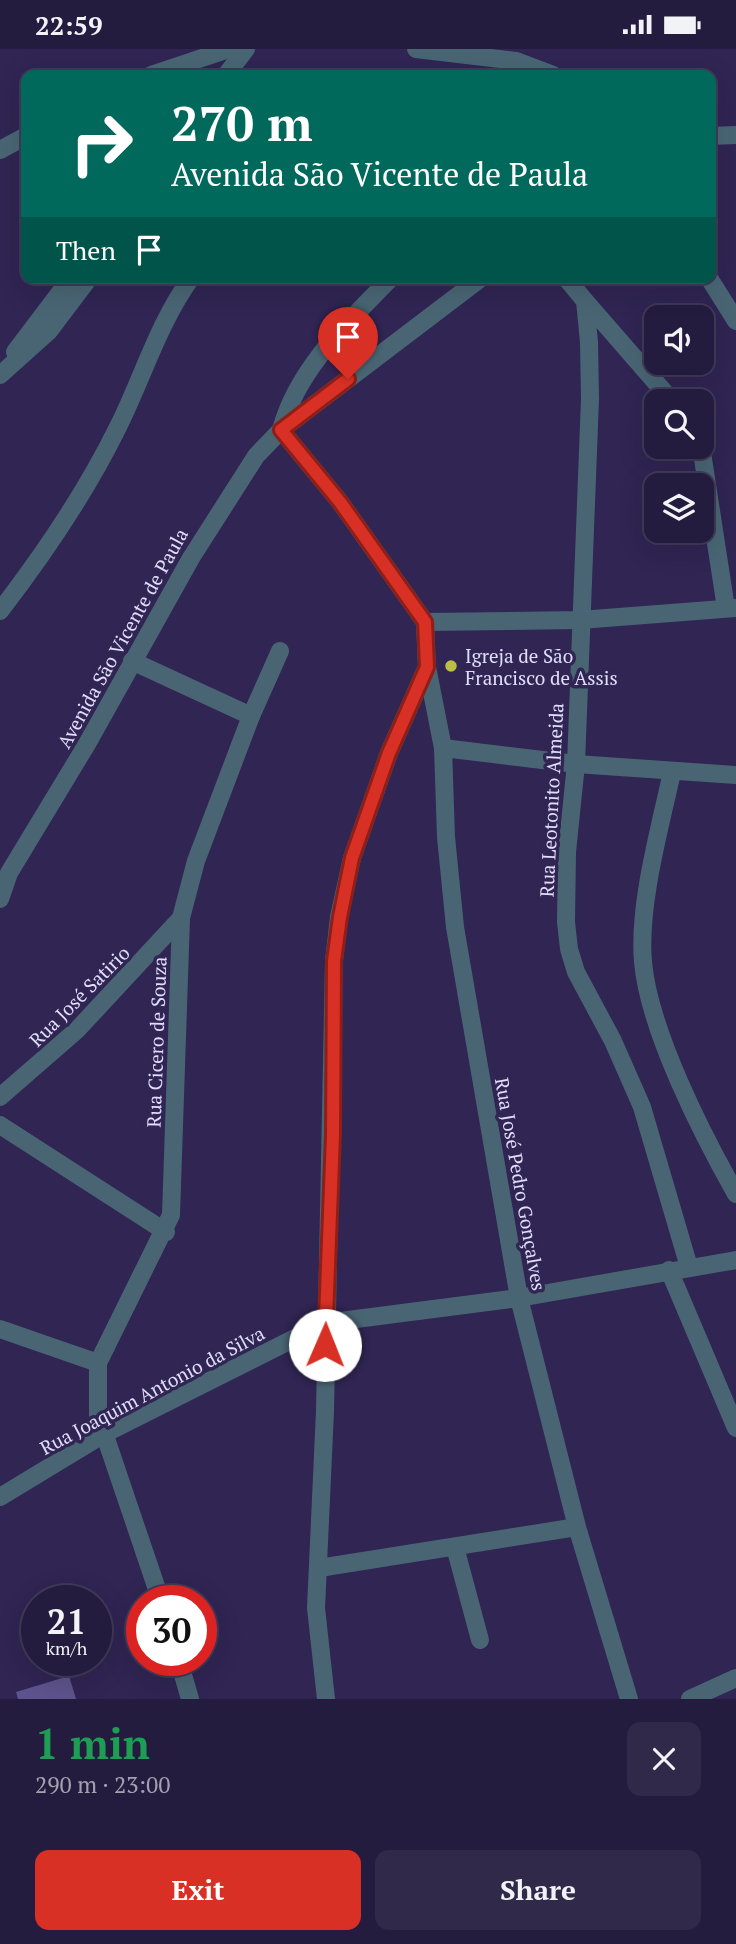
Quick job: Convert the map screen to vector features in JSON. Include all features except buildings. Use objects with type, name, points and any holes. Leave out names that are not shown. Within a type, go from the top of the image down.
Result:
[{"type":"street","points":[[166,70],[229,49]]},
{"type":"street","points":[[230,70],[246,49]]},
{"type":"street","points":[[416,49],[516,61],[540,70]]},
{"type":"street","points":[[716,137],[736,135]]},
{"type":"street","points":[[0,150],[21,139]]},
{"type":"street","points":[[0,373],[67,284]]},
{"type":"street","points":[[0,373],[49,331],[84,284]]},
{"type":"street","points":[[0,611],[87,482],[118,426],[168,314],[187,284]]},
{"type":"street","name":"Avenida São Vicente de Paula","points":[[281,430],[287,407],[301,382],[357,313],[385,284]]},
{"type":"street","name":"Avenida São Vicente de Paula","points":[[0,899],[5,877],[88,744],[132,661],[236,484],[256,456],[281,430],[473,284]]},
{"type":"street","points":[[571,284],[662,389]]},
{"type":"street","points":[[713,284],[736,321]]},
{"type":"street","name":"Rua Leotonito Almeida","points":[[585,301],[589,342],[590,413],[576,764],[568,852],[566,922],[569,949],[576,972],[613,1041],[642,1107],[688,1267]]},
{"type":"street","points":[[281,430],[340,502],[425,622],[580,620],[731,608],[703,459]]},
{"type":"street","name":"Rua José Pedro Gonçalves","points":[[425,622],[427,667],[443,748],[455,927],[519,1298],[577,1527],[629,1699]]},
{"type":"street","name":"Rua Cicero de Souza","points":[[156,1585],[98,1415],[98,1363],[166,1232],[174,1196],[174,1063],[181,918],[196,861],[251,716],[280,650]]},
{"type":"street","points":[[132,661],[251,716]]},
{"type":"street","points":[[326,1699],[316,1608],[333,1135],[334,961],[352,858],[389,753],[427,667]]},
{"type":"street","points":[[443,748],[576,764],[736,775]]},
{"type":"street","points":[[672,772],[653,861],[643,937],[643,963],[675,1071],[736,1194]]},
{"type":"street","name":"Rua José Satirio","points":[[0,1097],[77,1030],[181,918]]},
{"type":"street","points":[[0,1125],[166,1232]]},
{"type":"street","name":"Rua Joaquim Antonio da Silva","points":[[0,1497],[104,1434],[325,1323],[519,1298],[736,1260]]},
{"type":"street","points":[[669,1270],[736,1428]]},
{"type":"street","points":[[0,1329],[98,1363]]},
{"type":"street","points":[[319,1568],[577,1527]]},
{"type":"street","points":[[455,1547],[480,1640]]},
{"type":"street","points":[[183,1676],[190,1699]]},
{"type":"street","points":[[690,1699],[712,1694],[736,1678]]},
{"type":"place","name":"Igreja de São Francisco de Assis","points":[[451,666]]},
{"type":"route","points":[[325,1345],[333,1135],[334,961],[340,917],[352,858],[389,753],[427,667],[425,622],[340,502],[281,430],[348,379]]}]
